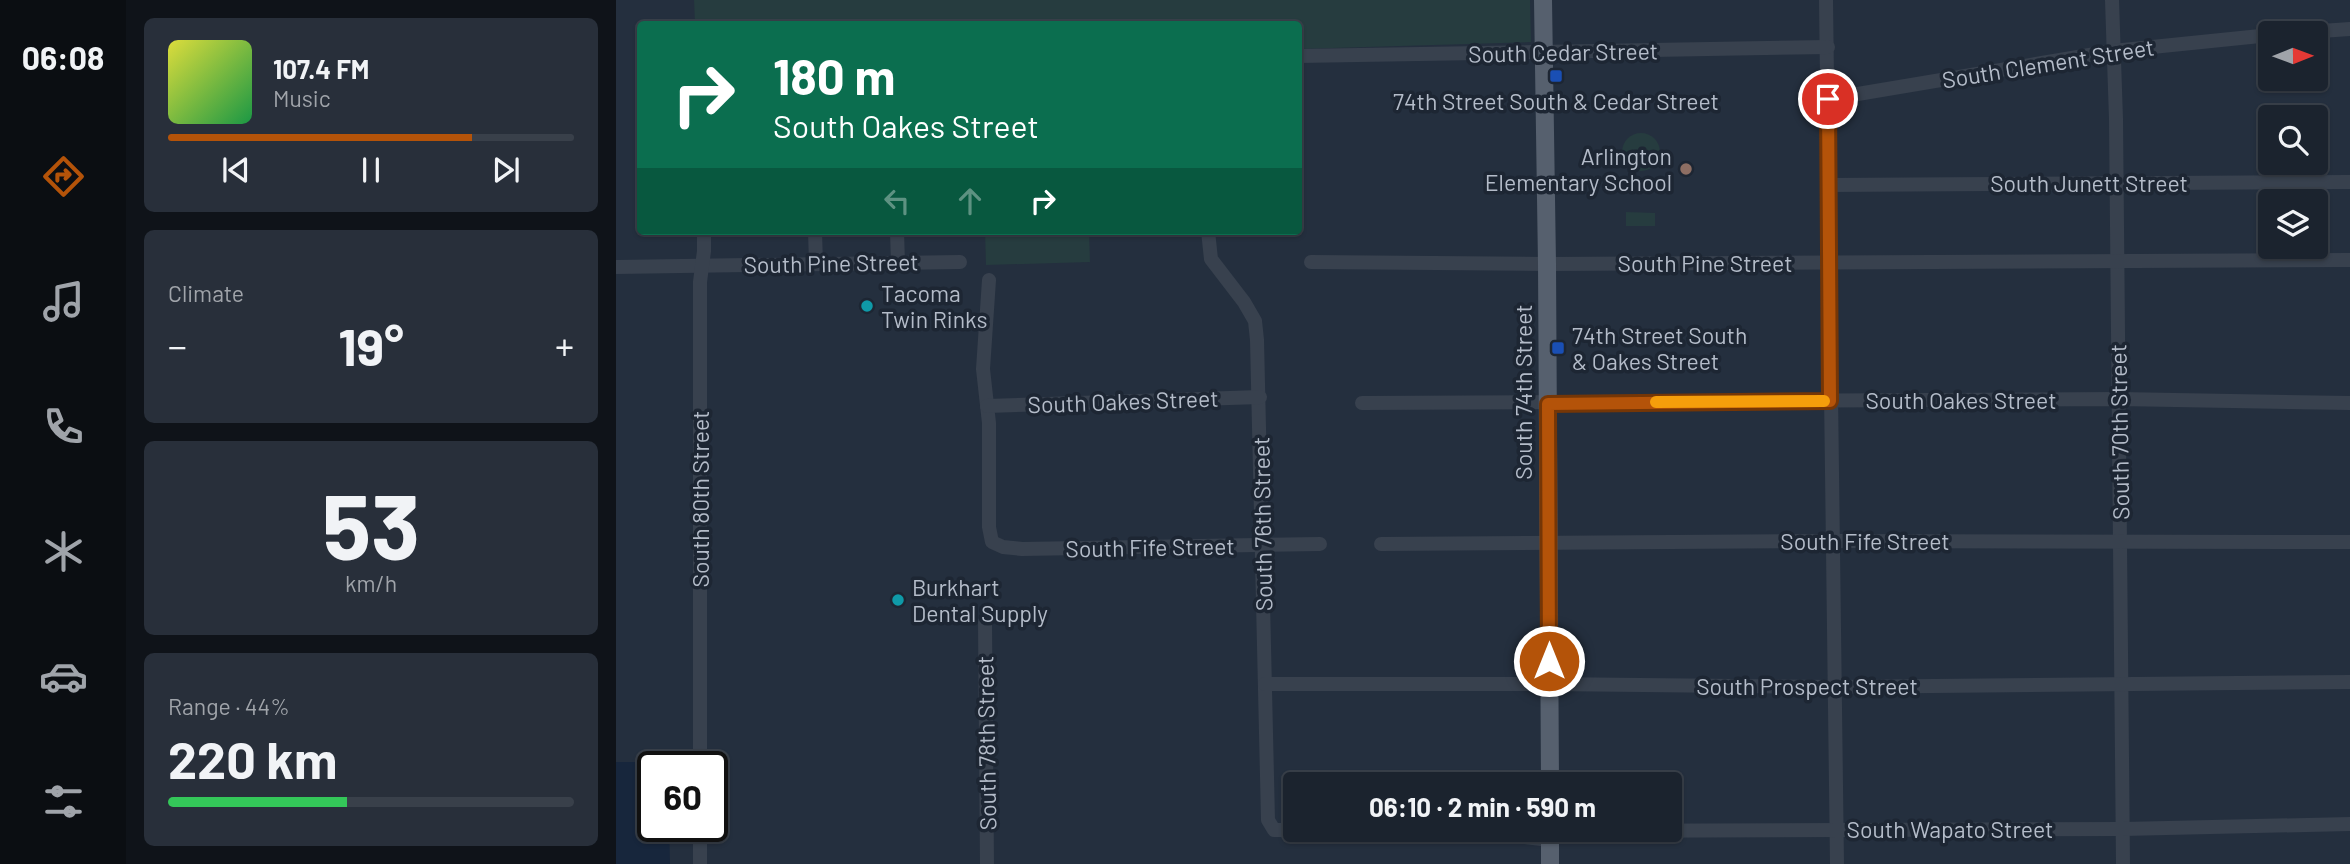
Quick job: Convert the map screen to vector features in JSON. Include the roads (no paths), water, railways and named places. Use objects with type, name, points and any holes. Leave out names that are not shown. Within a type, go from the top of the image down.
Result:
[{"type":"main road","name":"South 74th Street","points":[[1543,0],[1550,772]]},
{"type":"main road","points":[[1550,842],[1550,864]]},
{"type":"street","points":[[1826,0],[1837,864]]},
{"type":"street","name":"South 70th Street","points":[[2112,0],[2117,183],[2123,864]]},
{"type":"street","points":[[2328,31],[2350,29]]},
{"type":"street","name":"South Clement Street","points":[[1828,99],[2113,51],[2258,36]]},
{"type":"street","name":"South Cedar Street","points":[[1302,56],[1828,47]]},
{"type":"street","name":"South Junett Street","points":[[1828,185],[2350,182]]},
{"type":"street","name":"South 80th Street","points":[[700,751],[700,282],[704,235]]},
{"type":"street","points":[[815,235],[816,264]]},
{"type":"street","points":[[897,235],[898,263]]},
{"type":"street","name":"South 76th Street","points":[[1208,235],[1211,260],[1244,302],[1255,321],[1263,544],[1268,820],[1273,830],[1283,830]]},
{"type":"street","name":"South Pine Street","points":[[1311,262],[1547,264],[2350,260]]},
{"type":"street","name":"South Pine Street","points":[[616,267],[960,262]]},
{"type":"street","points":[[987,406],[983,369],[989,280]]},
{"type":"street","name":"South Oakes Street","points":[[987,406],[1259,397]]},
{"type":"street","name":"South Oakes Street","points":[[1362,403],[2119,399],[2350,403]]},
{"type":"street","name":"South Fife Street","points":[[987,406],[990,538],[998,545],[1023,549],[1320,544]]},
{"type":"street","name":"South Fife Street","points":[[1381,544],[2350,542]]},
{"type":"street","name":"South 78th Street","points":[[985,622],[987,864]]},
{"type":"street","name":"South Prospect Street","points":[[1265,684],[1834,687],[2350,682]]},
{"type":"street","name":"South Wapato Street","points":[[1682,831],[1836,828],[2123,829],[2350,824]]},
{"type":"street","points":[[700,842],[700,864]]},
{"type":"water","points":[[616,762],[637,762],[637,842],[669,842],[670,864],[616,864]]},
{"type":"place","name":"74th Street South & Cedar Street","points":[[1556,76]]},
{"type":"place","name":"Arlington Elementary School","points":[[1686,169]]},
{"type":"place","name":"Tacoma Twin Rinks","points":[[867,306]]},
{"type":"place","name":"74th Street South & Oakes Street","points":[[1558,348]]},
{"type":"place","name":"Burkhart Dental Supply","points":[[898,600]]}]
